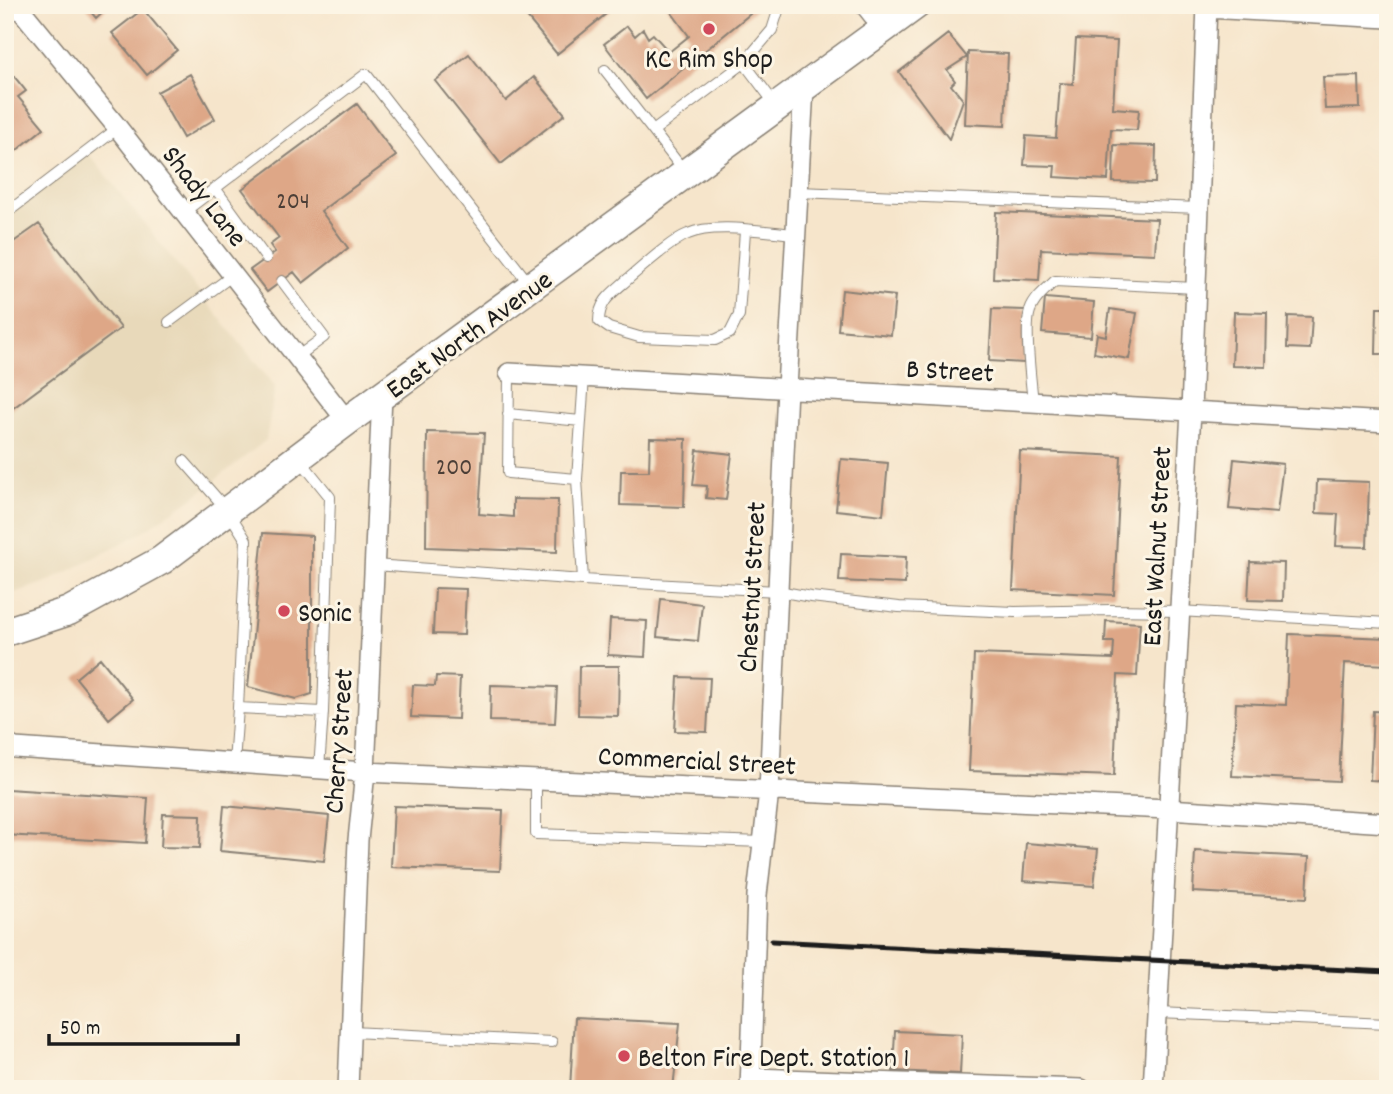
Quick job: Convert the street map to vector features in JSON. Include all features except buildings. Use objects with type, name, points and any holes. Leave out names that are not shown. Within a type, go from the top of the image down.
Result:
[{"type":"main road","name":"East North Avenue","points":[[5,632],[69,611],[152,566],[916,5]]},
{"type":"street","name":"Shady Lane","points":[[17,5],[118,128],[347,421]]},
{"type":"street","points":[[865,5],[884,29]]},
{"type":"street","points":[[1207,7],[1388,18]]},
{"type":"street","name":"East Walnut Street","points":[[1153,1089],[1191,411],[1207,7]]},
{"type":"street","name":"Chestnut Street","points":[[750,1083],[757,894],[769,790],[804,88]]},
{"type":"street","name":"B Street","points":[[509,373],[1388,422]]},
{"type":"street","name":"Cherry Street","points":[[348,1089],[358,840],[365,772],[382,397]]},
{"type":"street","name":"Commercial Street","points":[[5,743],[15,748],[365,772],[1168,809],[1388,823]]},
{"type":"street","points":[[750,1083],[1081,1089]]},
{"type":"lane","points":[[653,131],[744,63],[772,30],[780,5]]},
{"type":"lane","points":[[744,63],[777,107]]},
{"type":"lane","points":[[605,70],[686,174]]},
{"type":"lane","points":[[184,212],[366,74],[531,287]]},
{"type":"lane","points":[[5,214],[118,128]]},
{"type":"lane","points":[[215,188],[266,258]]},
{"type":"lane","points":[[798,192],[1199,208]]},
{"type":"lane","points":[[745,231],[738,316],[730,333],[715,340],[639,337],[609,328],[599,321],[599,309],[606,298],[689,233],[716,229],[795,234]]},
{"type":"lane","points":[[169,322],[233,275]]},
{"type":"lane","points":[[282,281],[324,337],[297,357]]},
{"type":"lane","points":[[1033,402],[1028,346],[1029,313],[1039,296],[1055,281],[1195,288]]},
{"type":"lane","points":[[509,373],[508,473],[577,479]]},
{"type":"lane","points":[[583,580],[577,479],[584,377]]},
{"type":"lane","points":[[508,414],[581,421]]},
{"type":"lane","points":[[298,458],[330,497],[319,769]]},
{"type":"lane","points":[[184,461],[228,511],[246,540],[233,763]]},
{"type":"lane","points":[[374,565],[778,591],[899,607],[1015,612],[1179,611],[1388,623]]},
{"type":"lane","points":[[238,708],[323,712]]},
{"type":"lane","points":[[536,780],[536,834],[763,842]]},
{"type":"lane","points":[[1158,1013],[1388,1023]]},
{"type":"lane","points":[[352,1032],[552,1042]]},
{"type":"shaded area","points":[[87,152],[275,387],[266,440],[191,499],[139,534],[47,582],[5,596],[5,214]]},
{"type":"railway","points":[[772,941],[1388,972]]},
{"type":"place","name":"KC Rim Shop","points":[[709,29]]},
{"type":"place","name":"Sonic","points":[[284,611]]},
{"type":"place","name":"Belton Fire Dept. Station 1","points":[[624,1056]]}]
